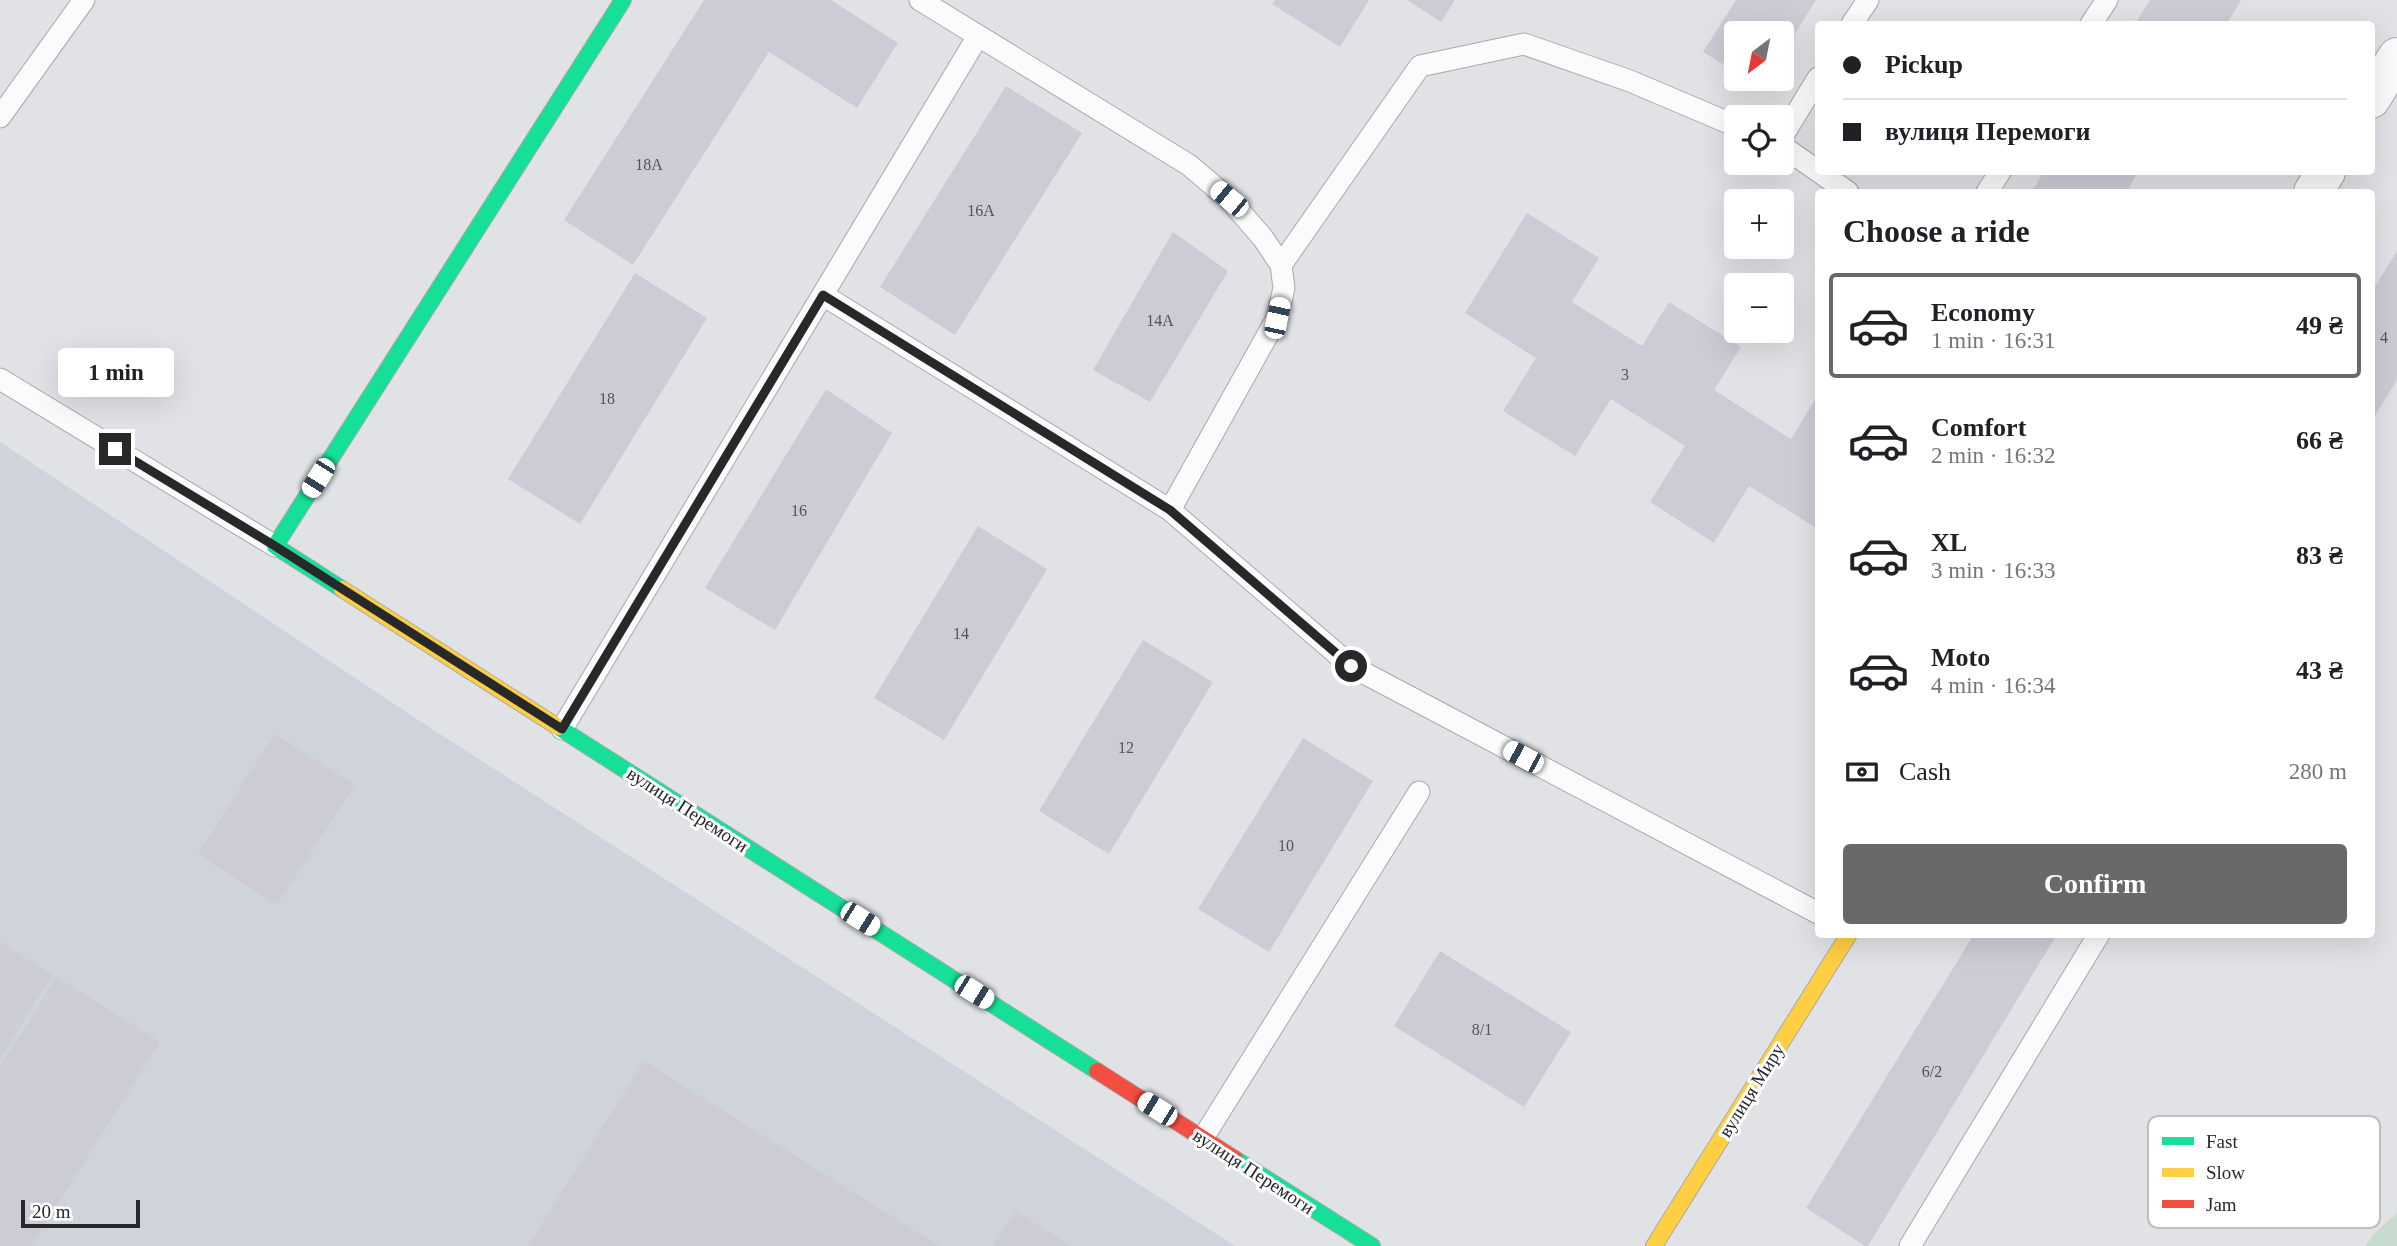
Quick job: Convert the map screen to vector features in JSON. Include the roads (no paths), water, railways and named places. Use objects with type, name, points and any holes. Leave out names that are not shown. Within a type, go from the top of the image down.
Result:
[{"type":"street","points":[[275,546],[623,0]]},
{"type":"street","points":[[2375,93],[2397,57]]},
{"type":"street","name":"вулиця Перемоги","points":[[275,546],[1372,1246]]},
{"type":"street","name":"вулиця Миру","points":[[1654,1246],[1846,938]]},
{"type":"lane","points":[[0,117],[84,0]]},
{"type":"lane","points":[[920,0],[1189,165],[1229,199],[1263,238],[1280,265],[1284,288],[1277,318],[1170,510]]},
{"type":"lane","points":[[1854,21],[1868,0]]},
{"type":"lane","points":[[2093,21],[2107,0]]},
{"type":"lane","points":[[562,729],[978,36]]},
{"type":"lane","points":[[1280,265],[1420,66],[1524,44],[1630,80],[1724,120]]},
{"type":"lane","points":[[1794,117],[1815,83]]},
{"type":"lane","points":[[1794,154],[1815,169]]},
{"type":"lane","points":[[1824,175],[1844,189]]},
{"type":"lane","points":[[823,295],[1170,510],[1351,666],[1815,911]]},
{"type":"lane","name":"вулиця Перемоги","points":[[0,379],[275,546]]},
{"type":"lane","points":[[1203,1138],[1419,792]]},
{"type":"lane","points":[[1910,1246],[2097,938]]},
{"type":"railway","points":[[0,673],[195,789]]},
{"type":"railway","points":[[0,801],[133,889],[251,974]]}]
